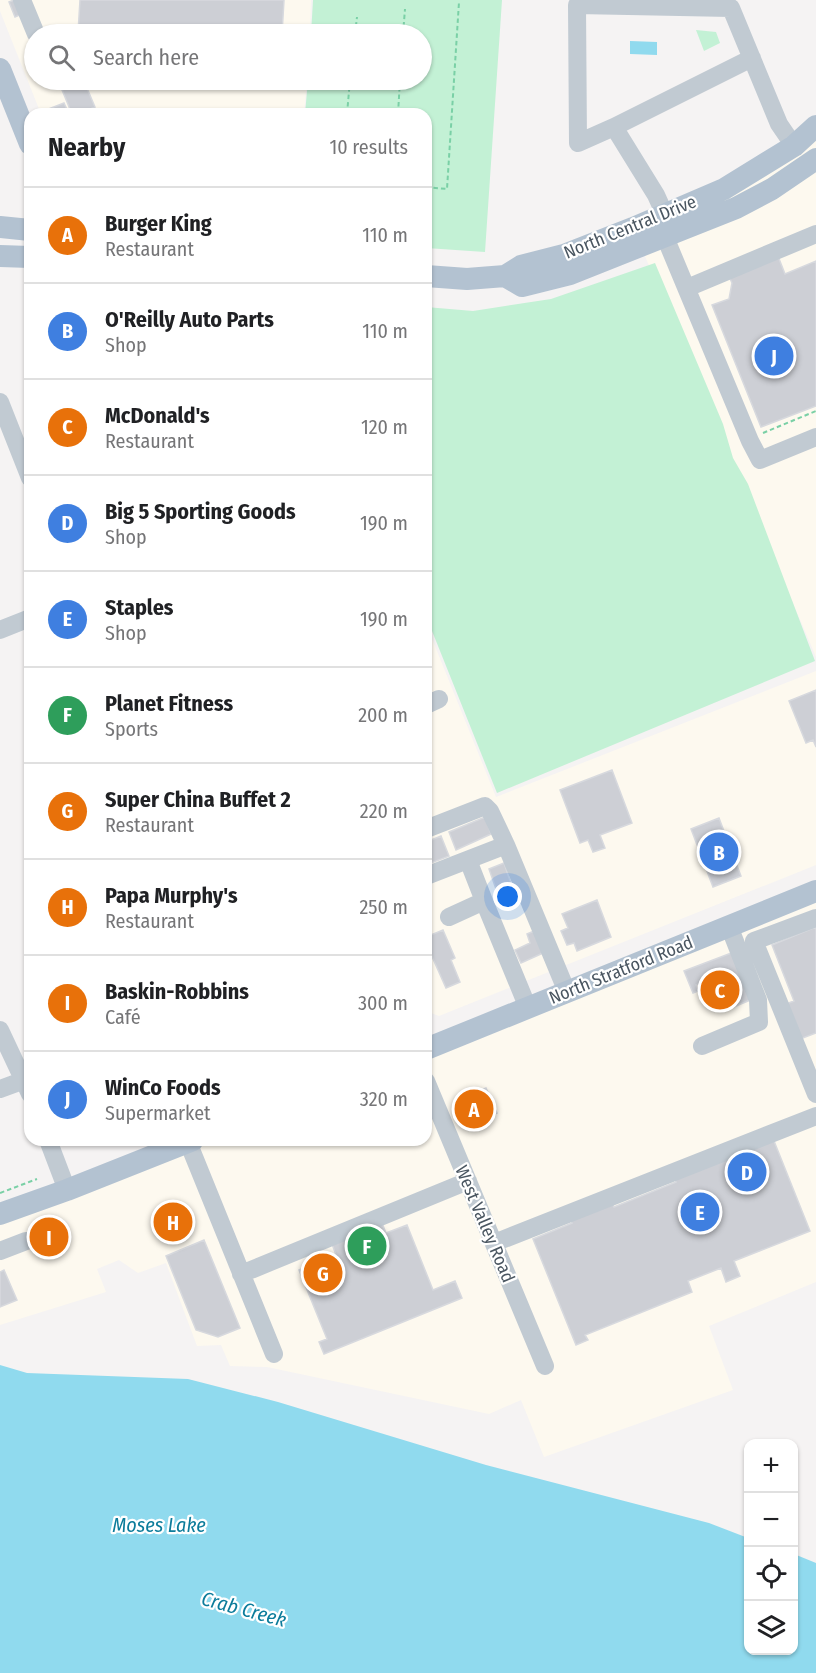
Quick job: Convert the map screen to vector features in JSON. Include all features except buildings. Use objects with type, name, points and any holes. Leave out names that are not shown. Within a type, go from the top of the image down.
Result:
[{"type":"main road","points":[[0,69],[24,129]]},
{"type":"main road","name":"North Central Drive","points":[[663,223],[794,146],[816,126]]},
{"type":"main road","points":[[432,276],[467,279],[505,276],[522,286],[570,274],[663,223],[745,203],[772,189],[816,159]]},
{"type":"main road","points":[[0,227],[24,229]]},
{"type":"main road","points":[[0,256],[24,257]]},
{"type":"main road","name":"North Stratford Road","points":[[432,1047],[816,891]]},
{"type":"main road","points":[[0,1214],[177,1146]]},
{"type":"street","points":[[22,0],[32,24]]},
{"type":"street","points":[[752,58],[578,143],[578,4],[731,8],[752,58],[779,124],[794,146]]},
{"type":"street","points":[[614,127],[656,195],[663,223],[687,288],[760,460],[816,437]]},
{"type":"street","points":[[687,288],[816,234]]},
{"type":"street","points":[[0,402],[24,463]]},
{"type":"street","points":[[0,630],[24,620]]},
{"type":"street","points":[[432,827],[485,806],[490,811],[567,992]]},
{"type":"street","points":[[432,874],[506,845]]},
{"type":"street","points":[[468,860],[528,1008]]},
{"type":"street","points":[[448,917],[484,901]]},
{"type":"street","points":[[816,918],[754,941],[816,1094]]},
{"type":"street","points":[[702,1046],[759,1022],[758,1000],[729,926]]},
{"type":"street","points":[[0,1030],[24,1076]]},
{"type":"street","points":[[0,1089],[24,1085]]},
{"type":"street","name":"West Valley Road","points":[[432,1095],[545,1366]]},
{"type":"street","points":[[494,1243],[816,1116]]},
{"type":"street","points":[[50,1146],[67,1190]]},
{"type":"street","points":[[192,1146],[274,1354]]},
{"type":"street","points":[[241,1274],[468,1180]]},
{"type":"street","points":[[0,1251],[26,1241]]},
{"type":"path","points":[[432,188],[447,189],[459,2]]},
{"type":"path","points":[[404,24],[405,9]]},
{"type":"path","points":[[356,24],[357,17]]},
{"type":"path","points":[[347,108],[349,90]]},
{"type":"path","points":[[399,108],[400,90]]},
{"type":"path","points":[[762,434],[816,411]]},
{"type":"path","points":[[0,1194],[37,1179]]},
{"type":"shaded area","points":[[0,0],[311,0],[310,24],[24,24],[24,71],[0,11]]},
{"type":"shaded area","points":[[31,90],[306,90],[305,108],[39,108]]},
{"type":"shaded area","points":[[816,126],[816,657],[633,228]]},
{"type":"shaded area","points":[[432,639],[496,797],[816,671],[816,865],[439,1016],[432,1013]]},
{"type":"shaded area","points":[[816,891],[816,1282],[709,1326],[733,1390],[544,1457],[521,1400],[489,1414],[267,1367],[230,1366],[221,1345],[197,1346],[166,1263],[138,1273],[119,1260],[97,1269],[106,1292],[0,1325],[0,1211],[170,1146],[432,1146],[432,1046]]},
{"type":"green space","points":[[313,0],[502,0],[485,252],[432,248],[432,108],[306,108],[307,90],[432,90],[432,24],[312,24]]},
{"type":"green space","points":[[696,30],[716,32],[720,43],[704,51]]},
{"type":"green space","points":[[655,263],[723,424],[733,458],[748,484],[815,661],[497,793],[432,631],[432,308],[473,311],[551,299]]},
{"type":"water","points":[[630,41],[657,42],[657,55],[630,54]]},
{"type":"water","name":"Moses Lake","points":[[0,1365],[27,1373],[188,1379],[278,1402],[486,1465],[709,1523],[744,1536],[744,1655],[798,1655],[798,1556],[816,1563],[816,1673],[0,1673]]},
{"type":"place","name":"WinCo Foods","points":[[774,356]]},
{"type":"place","name":"O'Reilly Auto Parts","points":[[719,852]]},
{"type":"place","name":"McDonald's","points":[[720,990]]},
{"type":"place","name":"Burger King","points":[[474,1109]]},
{"type":"place","name":"Big 5 Sporting Goods","points":[[747,1172]]},
{"type":"place","name":"Staples","points":[[700,1212]]},
{"type":"place","name":"Papa Murphy's","points":[[173,1222]]},
{"type":"place","name":"Baskin-Robbins","points":[[49,1237]]},
{"type":"place","name":"Planet Fitness","points":[[367,1246]]},
{"type":"place","name":"Super China Buffet 2","points":[[323,1273]]},
{"type":"water label","name":"Crab Creek","points":[[244,1609]]}]
